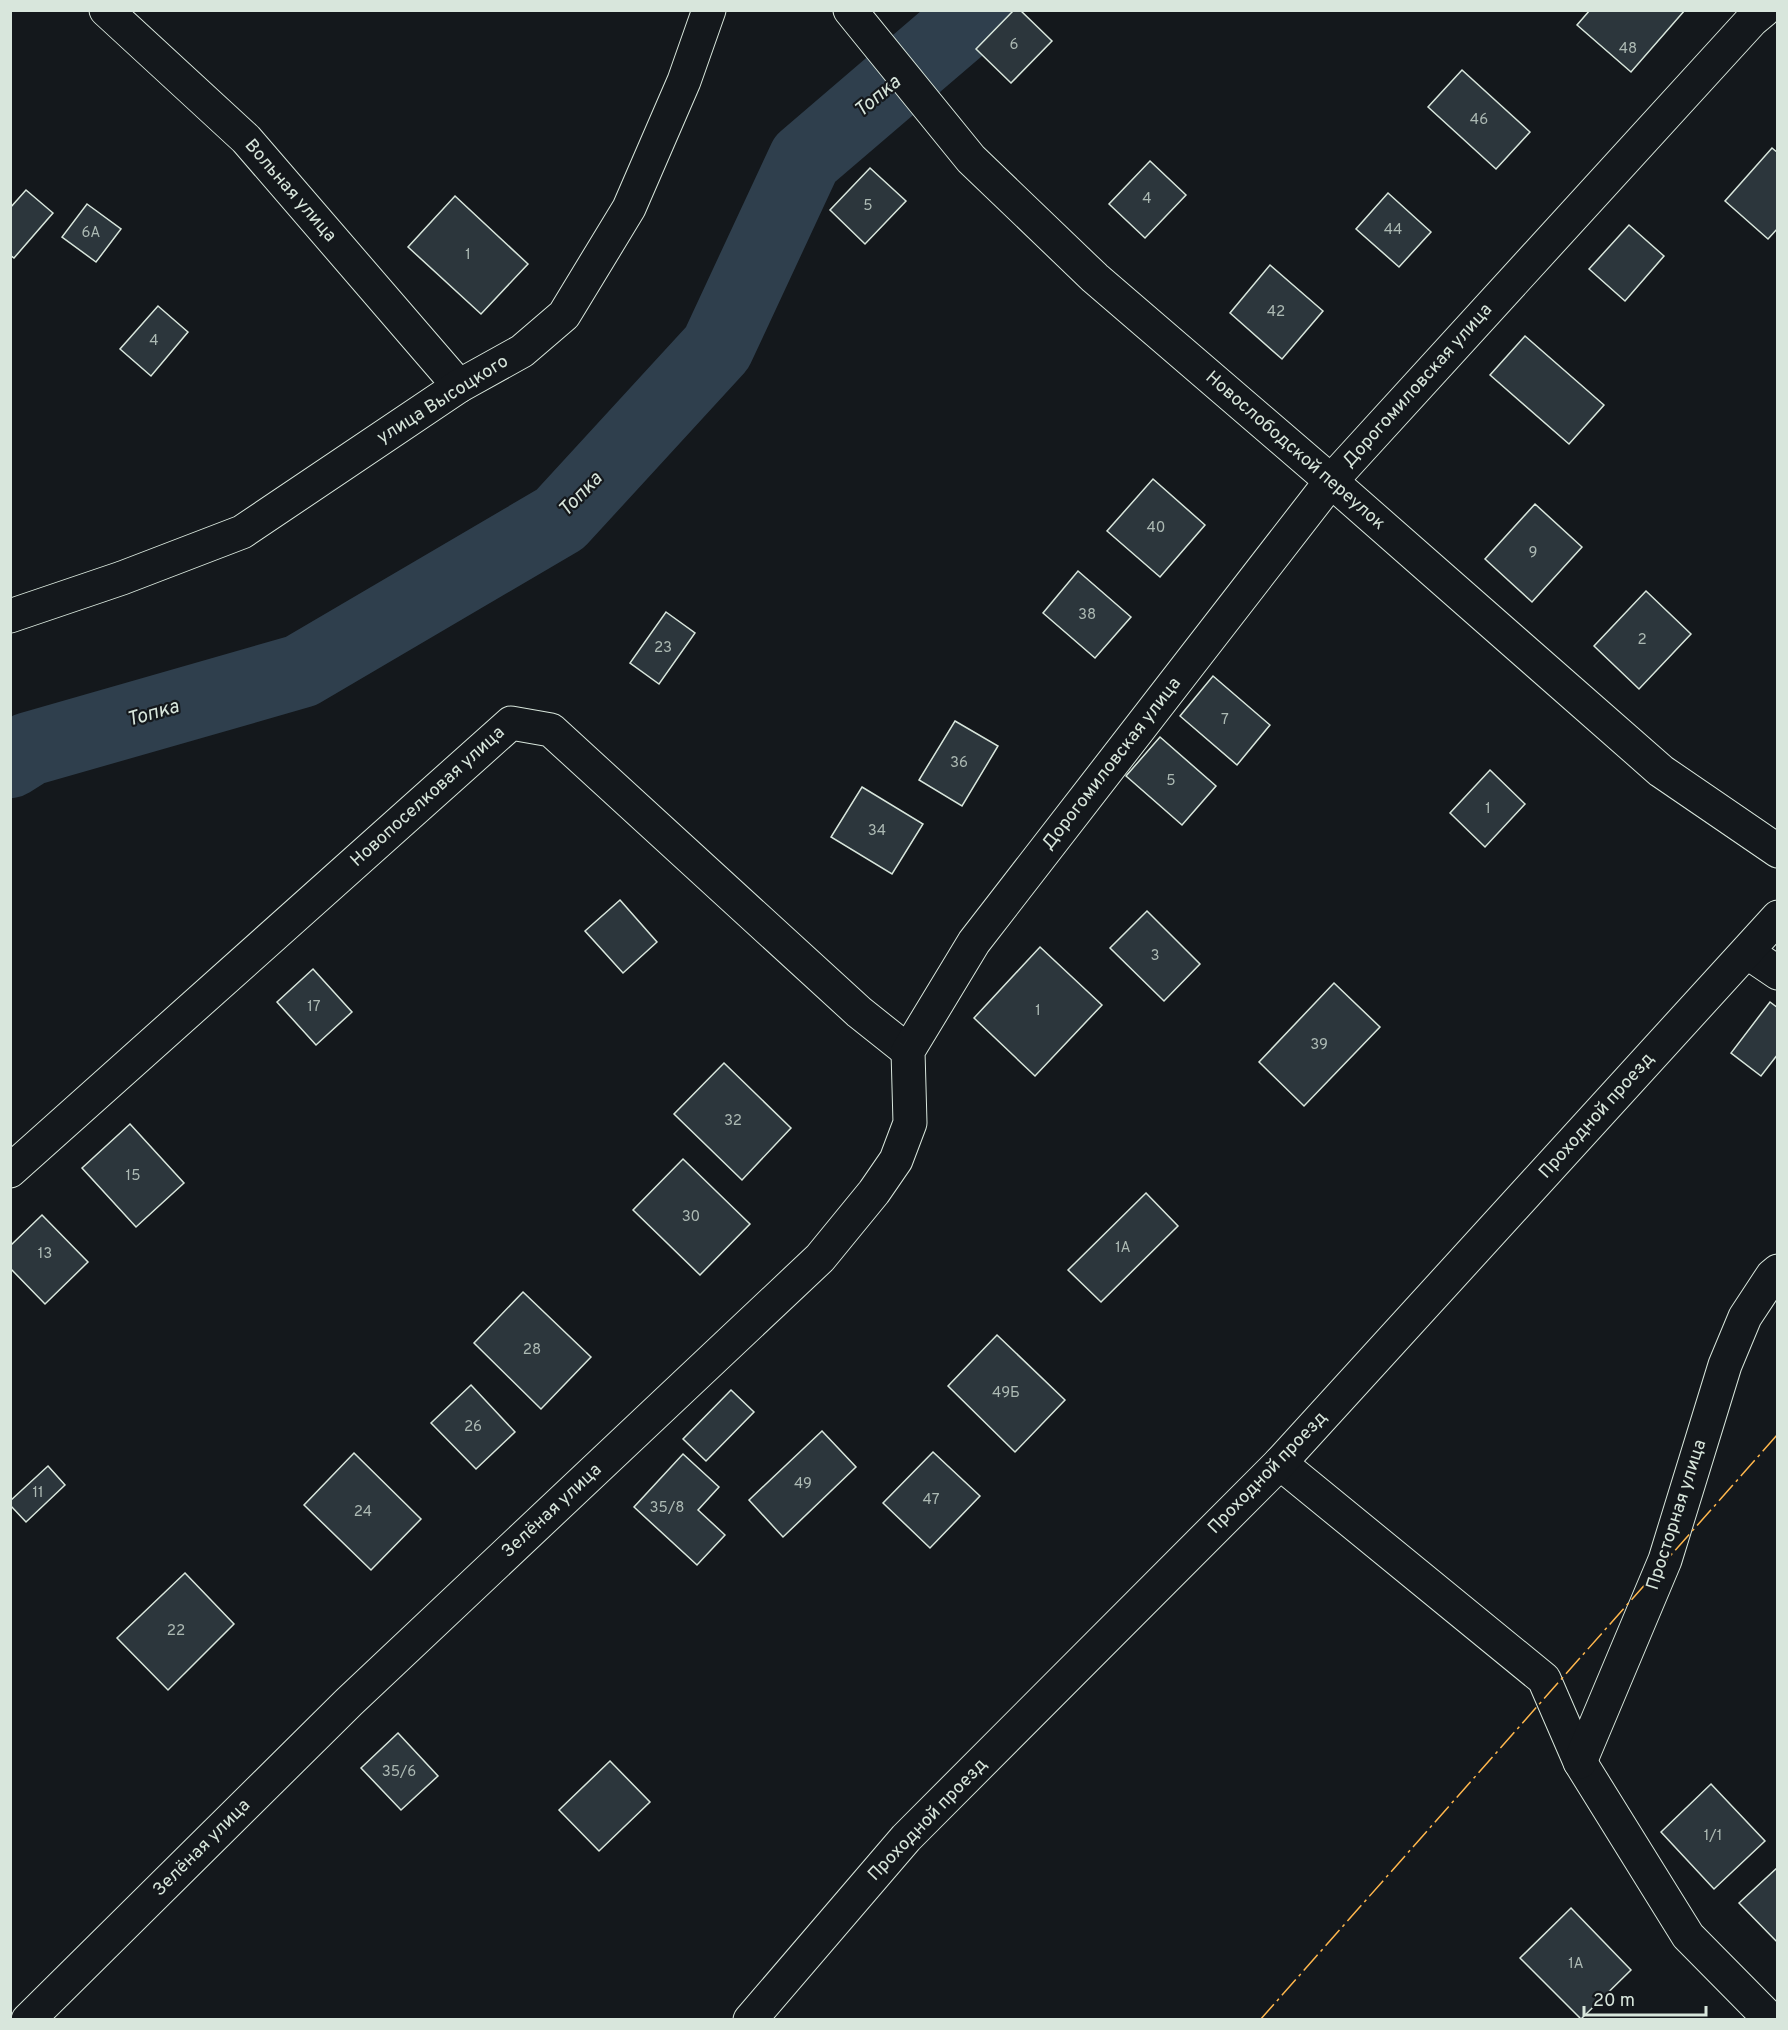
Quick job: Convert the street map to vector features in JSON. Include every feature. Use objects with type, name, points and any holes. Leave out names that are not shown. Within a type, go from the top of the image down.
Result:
[{"type":"street","name":"Вольная улица","points":[[106,10],[246,139],[459,386]]},
{"type":"street","name":"улица Высоцкого","points":[[10,616],[122,578],[242,532],[459,386],[522,351],[564,315],[629,208],[684,81],[710,10]]},
{"type":"street","name":"Новослободской переулок","points":[[850,10],[980,167],[1095,278],[1331,481],[1660,771],[1778,851]]},
{"type":"street","name":"Дорогомиловская улица","points":[[908,1051],[974,942],[1331,481],[1758,15]]},
{"type":"street","name":"Новопоселковая улица","points":[[10,1171],[510,723],[551,730],[859,1012],[908,1051]]},
{"type":"street","name":"Проходной проезд","points":[[750,2019],[906,1838],[1280,1464],[1778,917]]},
{"type":"street","points":[[1746,952],[1778,973]]},
{"type":"street","name":"Зелёная улица","points":[[28,2019],[350,1702],[820,1258],[874,1192],[896,1160],[910,1123],[908,1051]]},
{"type":"street","name":"Просторная улица","points":[[1580,1762],[1665,1560],[1725,1365],[1745,1317],[1772,1275],[1778,1271]]},
{"type":"street","points":[[1280,1464],[1544,1679],[1580,1762],[1688,1936],[1771,2019]]},
{"type":"building","points":[[1014,10],[1020,10],[1052,41],[1011,83],[976,49]]},
{"type":"building","points":[[1590,10],[1685,10],[1631,72],[1577,25]]},
{"type":"building","points":[[1462,70],[1530,132],[1496,169],[1428,107]]},
{"type":"building","points":[[1772,148],[1778,153],[1778,228],[1768,239],[1725,201]]},
{"type":"building","points":[[1150,161],[1186,195],[1145,238],[1109,204]]},
{"type":"building","points":[[870,168],[906,201],[865,244],[830,210]]},
{"type":"building","points":[[26,190],[53,213],[14,258],[10,255],[10,208]]},
{"type":"building","points":[[1388,193],[1431,232],[1399,267],[1356,229]]},
{"type":"building","points":[[455,196],[528,264],[481,314],[408,247]]},
{"type":"building","points":[[87,204],[121,229],[96,262],[62,237]]},
{"type":"building","points":[[1629,225],[1664,256],[1625,301],[1589,269]]},
{"type":"building","points":[[1270,265],[1323,311],[1282,359],[1230,313]]},
{"type":"building","points":[[158,306],[188,332],[151,376],[120,349]]},
{"type":"building","points":[[1525,336],[1604,405],[1569,444],[1490,375]]},
{"type":"building","points":[[1153,479],[1205,525],[1160,577],[1107,531]]},
{"type":"building","points":[[1535,504],[1582,547],[1532,602],[1485,559]]},
{"type":"building","points":[[1078,571],[1131,617],[1095,658],[1043,613]]},
{"type":"building","points":[[1646,591],[1691,634],[1639,689],[1594,646]]},
{"type":"building","points":[[666,612],[695,633],[659,684],[630,663]]},
{"type":"building","points":[[1213,676],[1270,725],[1237,765],[1180,716]]},
{"type":"building","points":[[955,721],[998,746],[962,806],[919,780]]},
{"type":"building","points":[[1160,737],[1216,786],[1182,825],[1126,776]]},
{"type":"building","points":[[1490,770],[1525,804],[1485,847],[1450,813]]},
{"type":"building","points":[[862,787],[923,824],[892,874],[831,837]]},
{"type":"building","points":[[620,900],[657,942],[623,973],[585,931]]},
{"type":"building","points":[[1147,911],[1200,964],[1164,1001],[1110,948]]},
{"type":"building","points":[[1040,947],[1102,1005],[1035,1076],[974,1018]]},
{"type":"building","points":[[313,969],[352,1012],[316,1045],[277,1002]]},
{"type":"building","points":[[1334,983],[1380,1027],[1304,1106],[1259,1062]]},
{"type":"building","points":[[1770,1002],[1778,1008],[1778,1054],[1761,1076],[1731,1053]]},
{"type":"building","points":[[724,1063],[791,1128],[742,1180],[674,1114]]},
{"type":"building","points":[[130,1124],[184,1183],[136,1227],[82,1168]]},
{"type":"building","points":[[683,1159],[750,1224],[700,1275],[633,1210]]},
{"type":"building","points":[[1146,1193],[1178,1226],[1101,1302],[1068,1270]]},
{"type":"building","points":[[42,1215],[88,1262],[45,1304],[10,1268],[10,1246]]},
{"type":"building","points":[[523,1292],[591,1357],[541,1409],[474,1343]]},
{"type":"building","points":[[997,1335],[1065,1400],[1015,1452],[948,1386]]},
{"type":"building","points":[[471,1385],[515,1432],[476,1469],[431,1423]]},
{"type":"building","points":[[731,1390],[754,1412],[706,1461],[683,1439]]},
{"type":"building","points":[[822,1431],[856,1467],[783,1537],[749,1500]]},
{"type":"building","points":[[933,1452],[980,1496],[930,1548],[883,1503]]},
{"type":"building","points":[[354,1453],[421,1519],[371,1570],[304,1505]]},
{"type":"building","points":[[683,1454],[719,1487],[698,1510],[725,1535],[697,1565],[634,1507]]},
{"type":"building","points":[[48,1466],[65,1485],[26,1522],[10,1505],[10,1501]]},
{"type":"building","points":[[185,1573],[234,1624],[168,1690],[117,1638]]},
{"type":"building","points":[[398,1733],[438,1776],[401,1810],[361,1768]]},
{"type":"building","points":[[610,1761],[650,1802],[599,1851],[559,1810]]},
{"type":"building","points":[[1711,1784],[1765,1841],[1714,1889],[1661,1832]]},
{"type":"building","points":[[1778,1867],[1778,1943],[1739,1903]]},
{"type":"building","points":[[1571,1908],[1631,1970],[1581,2019],[1520,1958]]},
{"type":"waterway","name":"Топка","points":[[10,761],[29,749],[301,671],[560,519],[717,348],[805,159],[979,10]]},
{"type":"power","points":[[1260,2020],[1778,1434]]}]
